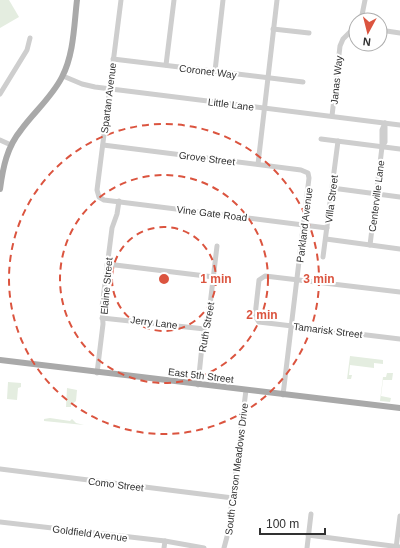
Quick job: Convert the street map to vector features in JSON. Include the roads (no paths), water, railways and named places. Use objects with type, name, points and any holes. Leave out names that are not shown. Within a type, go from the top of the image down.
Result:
[{"type":"main road","points":[[0,189],[4,165],[11,145],[20,130],[53,92],[63,76],[71,49],[78,0]]},
{"type":"main road","name":"East 5th Street","points":[[0,360],[198,385],[400,408]]},
{"type":"street","name":"Spartan Avenue","points":[[98,196],[97,190],[102,145],[121,0]]},
{"type":"street","points":[[166,65],[174,0]]},
{"type":"street","points":[[215,71],[223,0]]},
{"type":"street","points":[[258,164],[277,0]]},
{"type":"street","points":[[363,12],[365,0]]},
{"type":"street","points":[[273,29],[309,33]]},
{"type":"street","points":[[388,31],[400,33]]},
{"type":"street","name":"Janas Way","points":[[332,116],[340,46],[343,39],[348,34]]},
{"type":"street","points":[[0,94],[27,50],[30,38]]},
{"type":"street","name":"Coronet Way","points":[[114,59],[303,82]]},
{"type":"street","name":"Little Lane","points":[[63,76],[85,85],[400,125]]},
{"type":"street","name":"Centerville Lane","points":[[370,245],[382,146],[382,130],[385,123]]},
{"type":"street","points":[[321,139],[400,149]]},
{"type":"street","points":[[0,140],[11,145]]},
{"type":"street","name":"Villa Street","points":[[324,257],[338,141]]},
{"type":"street","name":"Grove Street","points":[[102,145],[301,170],[309,175]]},
{"type":"street","name":"Parkland Avenue","points":[[283,395],[309,175]]},
{"type":"street","points":[[332,188],[400,197]]},
{"type":"street","name":"Vine Gate Road","points":[[98,196],[103,199],[119,202],[327,228]]},
{"type":"street","name":"Elaine Street","points":[[97,372],[112,225],[117,214],[119,202]]},
{"type":"street","points":[[326,240],[400,249]]},
{"type":"street","name":"Ruth Street","points":[[198,385],[205,329],[208,322],[217,246]]},
{"type":"street","points":[[107,264],[214,277]]},
{"type":"street","name":"Tamarisk Street","points":[[297,280],[265,276],[261,277],[259,280],[256,320],[259,322],[400,339]]},
{"type":"street","points":[[297,280],[400,292]]},
{"type":"street","name":"Jerry Lane","points":[[102,318],[112,317],[205,329]]},
{"type":"street","name":"South Carson Meadows Drive","points":[[224,548],[227,539],[233,498],[246,390]]},
{"type":"street","name":"Como Street","points":[[0,470],[233,498]]},
{"type":"street","points":[[307,548],[311,514]]},
{"type":"street","points":[[308,535],[397,547],[400,516]]},
{"type":"street","name":"Goldfield Avenue","points":[[0,522],[165,541],[204,548]]},
{"type":"street","points":[[164,548],[165,541]]}]
